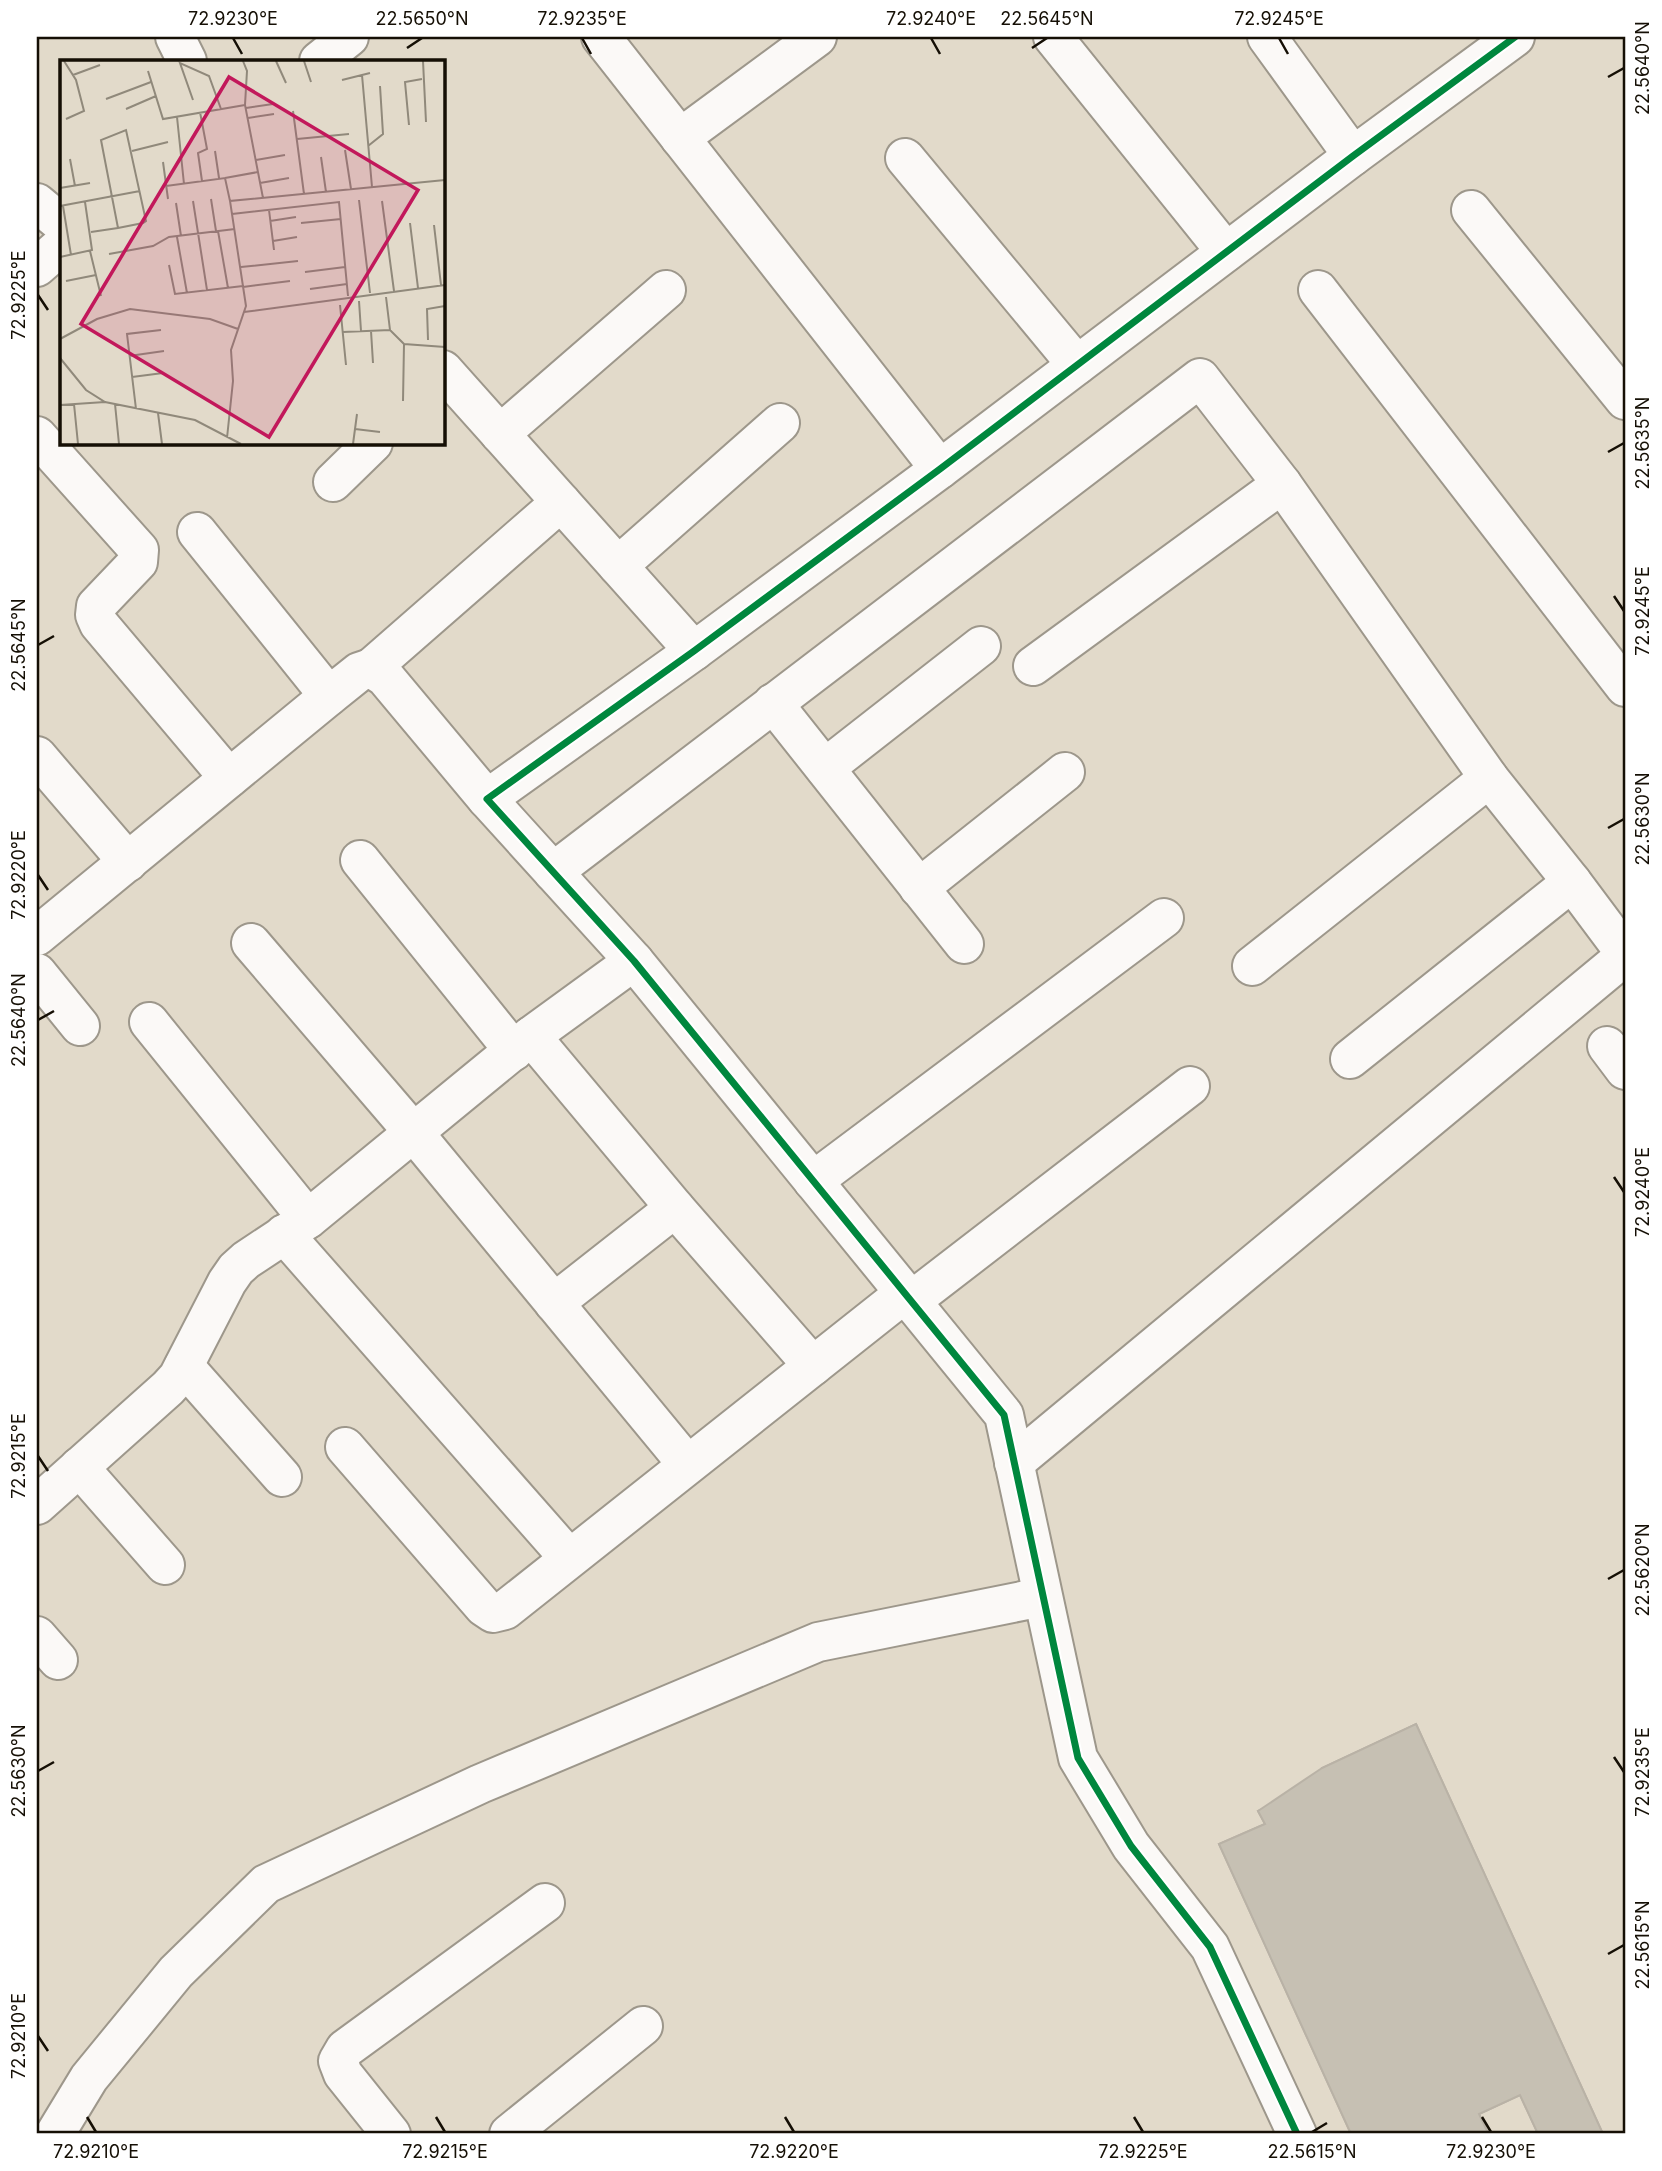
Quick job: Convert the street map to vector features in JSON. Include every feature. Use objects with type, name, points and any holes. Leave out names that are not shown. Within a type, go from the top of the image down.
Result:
[{"type":"street","points":[[175,37],[186,60]]},
{"type":"street","points":[[320,60],[349,37]]},
{"type":"street","points":[[601,37],[940,469]]},
{"type":"street","points":[[680,138],[817,37]]},
{"type":"street","points":[[1053,37],[1226,252]]},
{"type":"street","points":[[1267,37],[1353,156]]},
{"type":"street","points":[[487,799],[694,651],[940,469],[1353,156],[1515,37]]},
{"type":"street","points":[[905,158],[1077,365]]},
{"type":"street","points":[[37,203],[60,222]]},
{"type":"street","points":[[1471,210],[1625,400]]},
{"type":"street","points":[[37,267],[60,247]]},
{"type":"street","points":[[500,434],[666,290]]},
{"type":"street","points":[[1318,290],[1625,687]]},
{"type":"street","points":[[444,373],[694,651]]},
{"type":"street","points":[[553,872],[1200,378],[1282,484],[1489,778],[1572,882],[1625,955],[1014,1463]]},
{"type":"street","points":[[618,566],[780,423]]},
{"type":"street","points":[[37,436],[139,550],[138,562],[96,606],[95,615],[99,624],[229,778]]},
{"type":"street","points":[[333,482],[372,444]]},
{"type":"street","points":[[1033,666],[1282,484]]},
{"type":"street","points":[[37,936],[328,696],[359,672],[371,668],[561,502]]},
{"type":"street","points":[[197,532],[328,696]]},
{"type":"street","points":[[825,768],[981,646]]},
{"type":"street","points":[[371,668],[385,677],[487,799],[634,961],[1004,1415],[1078,1758],[1131,1846],[1210,1947],[1297,2134]]},
{"type":"street","points":[[773,703],[964,944]]},
{"type":"street","points":[[37,756],[128,862]]},
{"type":"street","points":[[919,888],[1065,772]]},
{"type":"street","points":[[1252,966],[1489,778]]},
{"type":"street","points":[[360,860],[523,1044],[675,1208],[813,1366]]},
{"type":"street","points":[[1350,1059],[1572,882]]},
{"type":"street","points":[[813,1181],[1164,918]]},
{"type":"street","points":[[251,943],[414,1133],[688,1464]]},
{"type":"street","points":[[37,1504],[178,1377],[236,1269],[296,1227],[523,1044],[634,961]]},
{"type":"street","points":[[37,973],[80,1026]]},
{"type":"street","points":[[149,1022],[296,1227],[569,1558]]},
{"type":"street","points":[[345,1447],[484,1607],[493,1614],[505,1609],[813,1366],[1190,1086]]},
{"type":"street","points":[[554,1303],[675,1208]]},
{"type":"street","points":[[184,1366],[282,1477]]},
{"type":"street","points":[[79,1467],[165,1565]]},
{"type":"street","points":[[55,2134],[89,2078],[176,1972],[266,1884],[480,1784],[818,1642],[1042,1597]]},
{"type":"street","points":[[391,2134],[343,2074],[338,2062],[345,2049],[545,1903]]},
{"type":"street","points":[[509,2134],[643,2026]]},
{"type":"building","points":[[1416,1724],[1603,2134],[1538,2134],[1520,2095],[1479,2114],[1488,2133],[1484,2134],[1351,2134],[1219,1844],[1265,1824],[1258,1811],[1327,1780],[1322,1768]]},
{"type":"building","points":[[1416,1724],[1603,2134],[1538,2134],[1520,2095],[1479,2114],[1488,2133],[1484,2134],[1351,2134],[1219,1844],[1265,1824],[1258,1811],[1322,1768]]},
{"type":"cycle path","points":[[1297,2134],[1210,1947],[1131,1846],[1078,1758],[1004,1415],[634,961],[487,799],[694,651],[940,469],[1353,156],[1515,37]]}]
